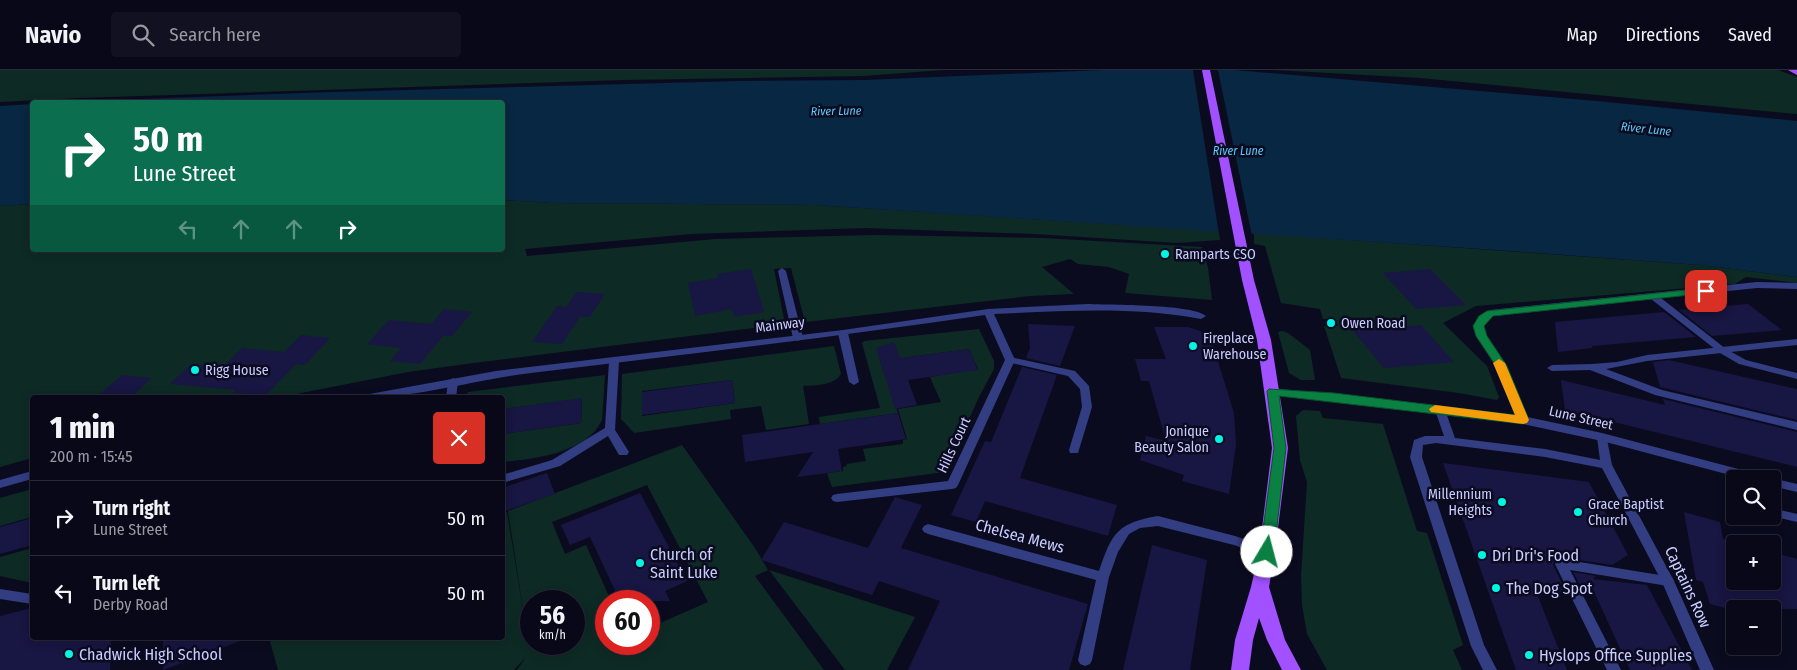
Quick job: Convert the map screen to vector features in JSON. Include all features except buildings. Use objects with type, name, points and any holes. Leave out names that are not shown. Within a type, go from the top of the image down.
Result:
[{"type":"main road","points":[[1206,70],[1248,280],[1264,340],[1280,448],[1267,552],[1260,587],[1244,640],[1240,670]]},
{"type":"main road","points":[[1792,70],[1797,72]]},
{"type":"main road","points":[[1260,587],[1267,618],[1286,661],[1292,670]]},
{"type":"street","points":[[782,271],[798,338]]},
{"type":"street","points":[[1523,420],[1501,366],[1481,336],[1479,326],[1483,318],[1490,314],[1757,285],[1797,286]]},
{"type":"street","points":[[1654,297],[1723,351],[1743,362],[1760,368],[1797,376]]},
{"type":"street","name":"Mainway","points":[[380,395],[453,381],[843,333],[988,312],[1088,307],[1168,310],[1201,316]]},
{"type":"street","points":[[988,312],[1010,360],[1071,373],[1084,388],[1087,407],[1074,450]]},
{"type":"street","points":[[843,333],[854,382]]},
{"type":"street","points":[[1552,368],[1617,365],[1647,358],[1797,342]]},
{"type":"street","points":[[614,360],[610,430],[623,452]]},
{"type":"street","name":"Hills Court","points":[[837,498],[952,485],[1010,360]]},
{"type":"street","points":[[1591,367],[1659,393],[1797,426]]},
{"type":"street","points":[[451,395],[453,381]]},
{"type":"street","name":"Lune Street","points":[[1273,391],[1523,420],[1602,437],[1726,472]]},
{"type":"street","points":[[1440,410],[1451,441]]},
{"type":"street","points":[[505,478],[556,463],[610,430]]},
{"type":"street","name":"Captains Row","points":[[1602,437],[1606,465],[1668,581],[1707,670]]},
{"type":"street","points":[[1490,670],[1478,646],[1416,457],[1418,443],[1425,440],[1451,441],[1545,454],[1606,465]]},
{"type":"street","points":[[0,484],[30,476]]},
{"type":"street","points":[[1781,484],[1797,488]]},
{"type":"street","points":[[1781,514],[1797,518]]},
{"type":"street","points":[[1085,660],[1103,577],[1112,551],[1125,531],[1138,524],[1158,521],[1235,541],[1267,552]]},
{"type":"street","name":"Chelsea Mews","points":[[928,529],[1103,577]]},
{"type":"street","points":[[1614,670],[1561,564],[1668,581]]},
{"type":"street","points":[[0,594],[30,599]]},
{"type":"green space","points":[[0,70],[943,70],[863,76],[623,80],[0,102]]},
{"type":"green space","points":[[1273,70],[1778,70],[1797,77],[1797,114],[1420,78]]},
{"type":"green space","points":[[505,200],[551,203],[815,205],[1219,231],[1220,240],[1177,243],[1035,234],[865,228],[691,234],[525,249],[527,256],[716,239],[874,235],[1043,238],[1202,247],[1208,268],[1212,300],[1125,293],[1129,274],[1109,267],[1078,264],[1070,259],[1042,267],[1074,294],[1030,296],[805,322],[791,268],[774,269],[785,324],[408,372],[291,395],[30,395],[30,459],[0,467],[0,206],[30,204],[30,252],[505,252]]},
{"type":"green space","points":[[1254,233],[1700,265],[1797,277],[1797,283],[1746,277],[1735,284],[1476,306],[1443,323],[1487,366],[1499,397],[1497,400],[1459,393],[1341,378],[1324,326],[1338,326],[1335,319],[1323,319],[1320,309],[1281,303],[1265,246],[1254,244]]},
{"type":"green space","points":[[979,329],[994,361],[994,369],[979,397],[945,472],[832,487],[827,473],[843,471],[843,467],[847,466],[846,464],[866,461],[863,449],[903,444],[903,440],[907,439],[898,409],[941,402],[930,377],[978,369],[969,349],[880,361],[898,413],[820,424],[819,417],[880,408],[862,343],[864,341]]},
{"type":"green space","points":[[1278,332],[1288,333],[1310,350],[1315,380],[1301,380],[1289,373]]},
{"type":"green space","points":[[834,346],[841,374],[829,383],[803,386],[809,424],[766,430],[761,406],[730,410],[731,419],[634,433],[621,419],[622,374]],"holes":[[[732,380],[735,403],[642,416],[642,391]]]},
{"type":"green space","points":[[605,375],[602,420],[595,431],[585,440],[572,447],[529,459],[505,462],[505,434],[581,423],[582,399],[505,409],[505,395],[466,395],[468,392]]},
{"type":"green space","points":[[1303,410],[1320,411],[1323,418],[1383,424],[1417,531],[1427,533],[1463,645],[1453,650],[1462,670],[1327,670],[1307,634],[1302,605],[1301,576],[1307,482],[1300,460],[1296,416]]},
{"type":"green space","points":[[682,445],[755,548],[768,570],[755,576],[824,670],[517,670],[526,657],[514,670],[278,670],[270,640],[505,640],[505,513],[507,512],[520,592],[520,655],[585,655],[585,590],[520,590],[508,511]],"holes":[[[647,485],[708,602],[660,623],[660,655],[595,655],[595,590],[606,590],[586,545],[565,554],[552,522]]]},
{"type":"green space","points":[[30,490],[30,518],[0,526],[0,498]]},
{"type":"green space","points":[[30,549],[30,583],[0,576],[0,557]]},
{"type":"green space","points":[[769,570],[915,617],[887,670],[845,670]]},
{"type":"water","name":"River Lune","points":[[1102,70],[1234,70],[1597,101],[1797,121],[1797,277],[1700,265],[1497,250],[815,205],[551,203],[505,200],[505,100],[113,100],[738,81],[865,80]]},
{"type":"water","points":[[30,104],[30,204],[0,206],[0,106]]},
{"type":"pier","points":[[1193,70],[1218,70],[1252,236],[1219,234]]},
{"type":"slow traffic","points":[[1435,409],[1523,420],[1499,363]]},
{"type":"place","name":"Ramparts CSO","points":[[1165,254]]},
{"type":"place","name":"Owen Road","points":[[1331,323]]},
{"type":"place","name":"Fireplace Warehouse","points":[[1193,346]]},
{"type":"place","name":"Rigg House","points":[[195,370]]},
{"type":"place","name":"Jonique Beauty Salon","points":[[1219,439]]},
{"type":"place","name":"Millennium Heights","points":[[1502,502]]},
{"type":"place","name":"Grace Baptist Church","points":[[1578,512]]},
{"type":"place","name":"Dri Dri's Food","points":[[1482,555]]},
{"type":"place","name":"Church of Saint Luke","points":[[640,563]]},
{"type":"place","name":"The Dog Spot","points":[[1496,588]]},
{"type":"place","name":"Chadwick High School","points":[[69,654]]},
{"type":"place","name":"Hyslops Office Supplies","points":[[1529,655]]},
{"type":"route","points":[[1267,552],[1280,448],[1273,391],[1523,420],[1514,402],[1501,366],[1481,336],[1479,326],[1483,318],[1490,314],[1706,291]]}]
